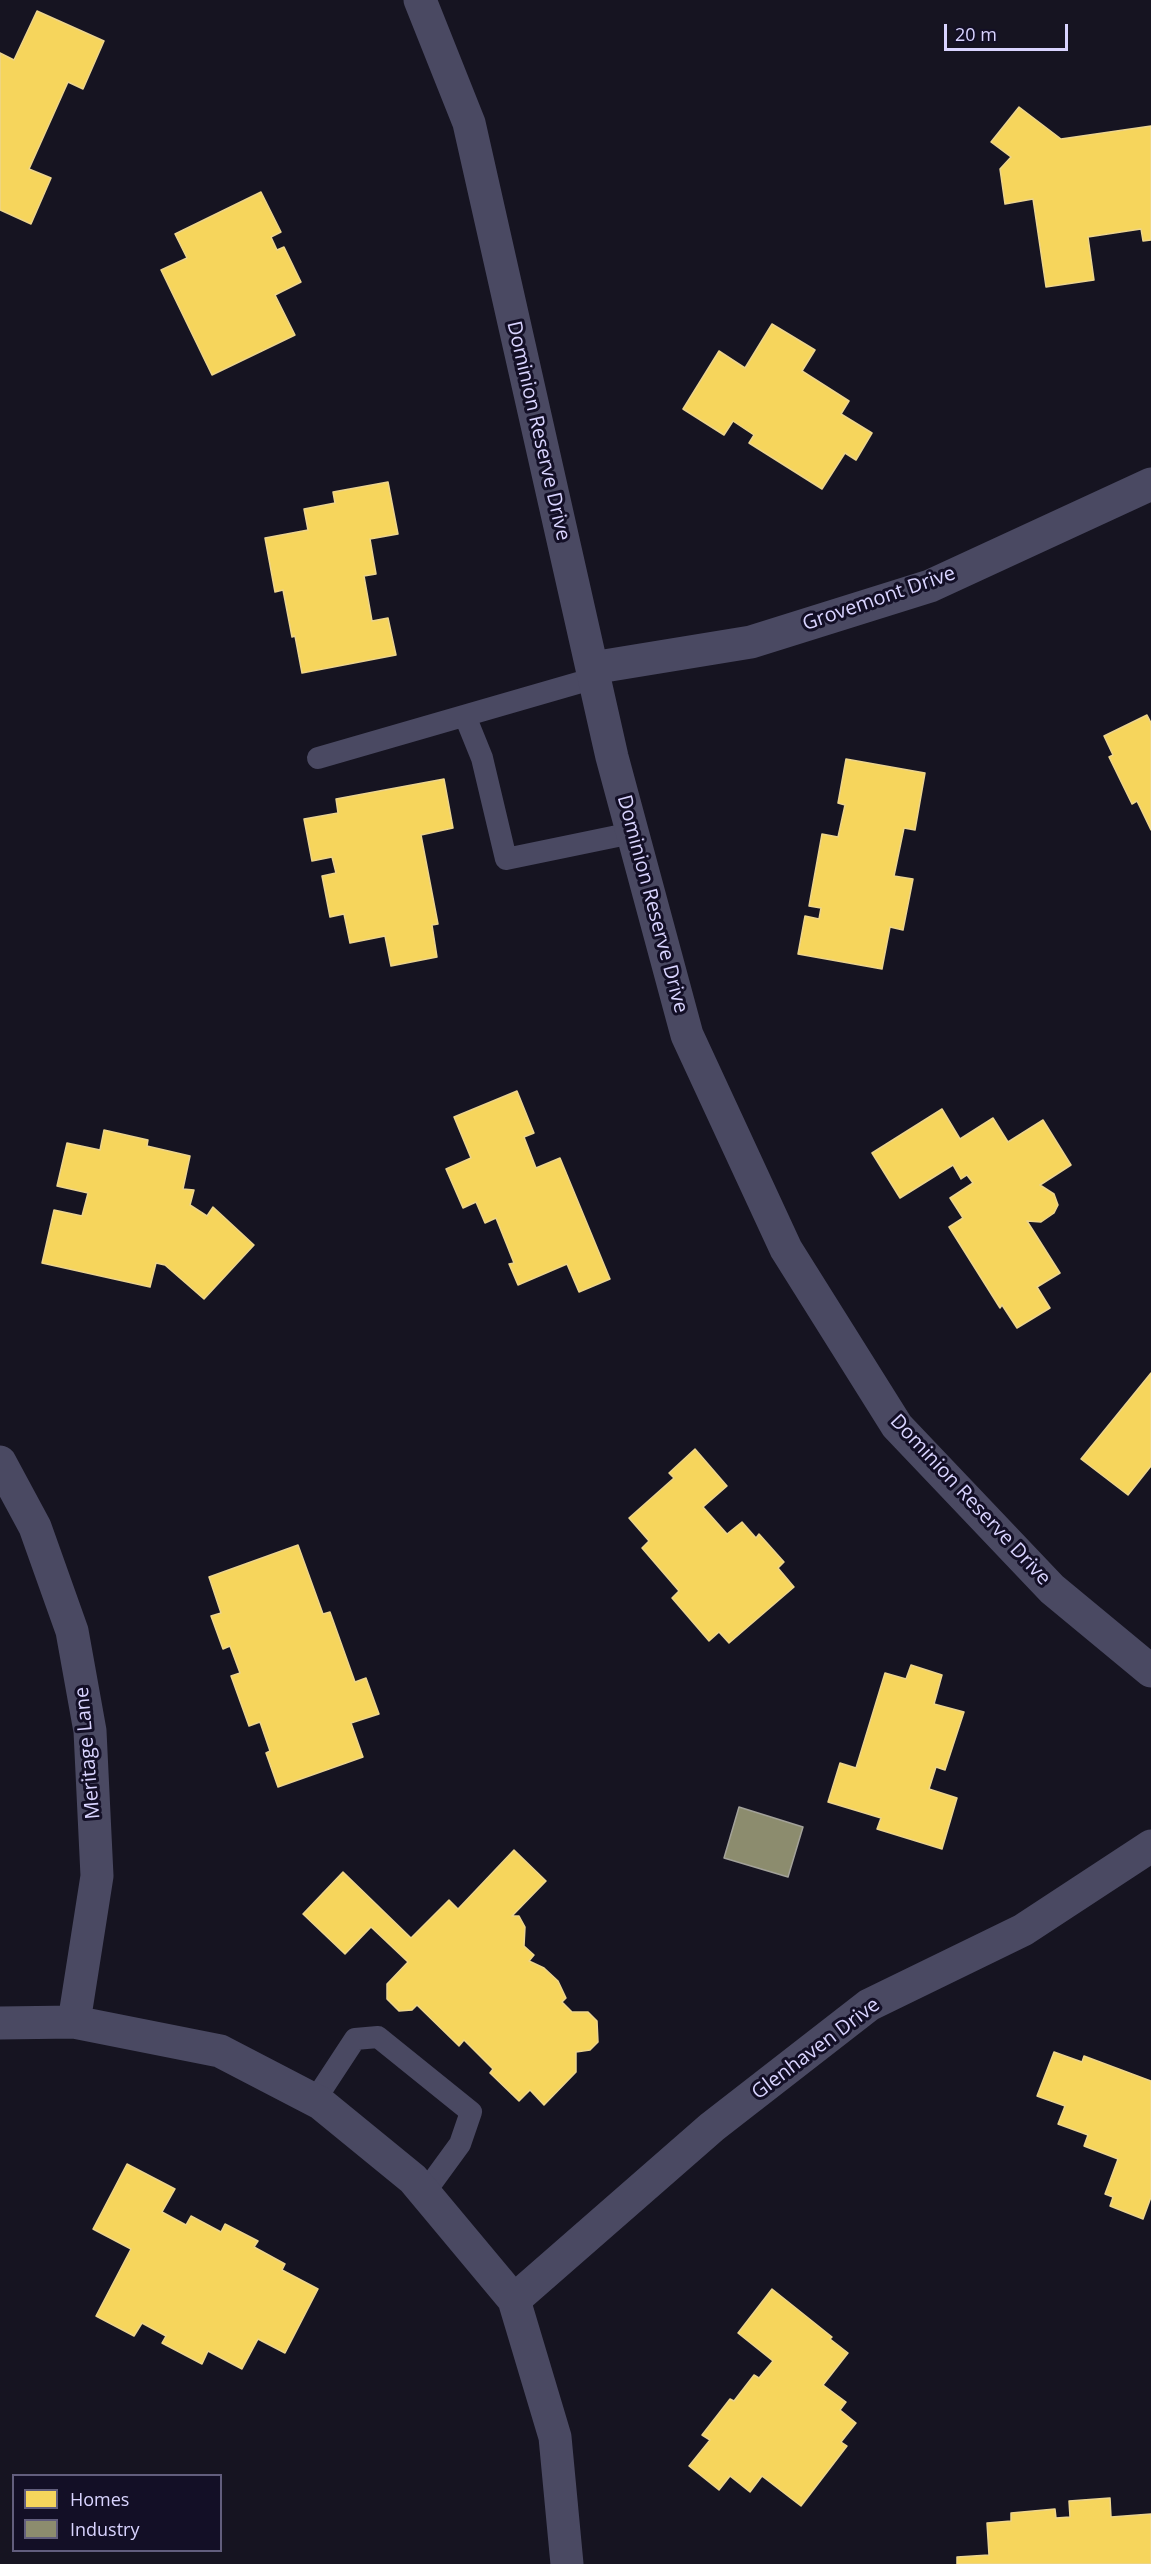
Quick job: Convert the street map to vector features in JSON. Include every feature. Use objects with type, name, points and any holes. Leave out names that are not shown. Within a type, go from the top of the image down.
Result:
[{"type":"street","name":"Dominion Reserve Drive","points":[[420,0],[469,123],[632,834],[687,1035],[786,1250],[897,1426],[1052,1589],[1151,1671]]},
{"type":"street","name":"Grovemont Drive","points":[[594,673],[752,642],[930,586],[1151,484]]},
{"type":"street","name":"Meritage Lane","points":[[0,1462],[35,1527],[72,1631],[90,1731],[97,1876],[74,2022]]},
{"type":"street","name":"Glenhaven Drive","points":[[514,2300],[712,2127],[869,2005],[1023,1930],[1151,1846]]},
{"type":"street","points":[[0,2023],[74,2022],[220,2051],[315,2100],[413,2179],[514,2300],[555,2437],[567,2564]]},
{"type":"lane","points":[[318,758],[465,716],[594,673]]},
{"type":"lane","points":[[465,716],[482,758],[506,859],[632,834]]},
{"type":"lane","points":[[315,2100],[355,2039],[378,2037],[471,2112],[460,2144],[425,2193]]},
{"type":"building: Homes","points":[[37,11],[104,41],[83,89],[68,82],[29,169],[51,178],[31,224],[0,210],[0,53],[14,60]]},
{"type":"building: Homes","points":[[1019,107],[1061,139],[1151,126],[1151,240],[1143,241],[1141,229],[1088,237],[1094,280],[1046,287],[1033,199],[1005,204],[1000,169],[1011,157],[991,142]]},
{"type":"building: Homes","points":[[261,192],[281,232],[271,237],[277,250],[284,247],[301,282],[275,295],[295,335],[212,375],[161,270],[187,258],[175,234]]},
{"type":"building: Homes","points":[[772,324],[815,350],[802,371],[849,401],[841,414],[872,433],[856,460],[845,453],[822,489],[749,443],[754,435],[733,421],[724,435],[683,409],[719,351],[745,368]]},
{"type":"building: Homes","points":[[388,482],[398,534],[370,539],[376,574],[364,576],[372,621],[388,618],[396,655],[302,673],[283,590],[275,592],[265,538],[308,530],[304,509],[335,503],[333,492]]},
{"type":"building: Homes","points":[[1147,715],[1151,723],[1151,830],[1137,801],[1132,804],[1109,757],[1113,755],[1104,736]]},
{"type":"building: Homes","points":[[846,759],[925,773],[915,830],[904,828],[894,876],[913,879],[903,930],[890,927],[882,969],[798,954],[805,916],[819,919],[821,908],[809,906],[822,834],[838,837],[845,805],[838,803]]},
{"type":"building: Homes","points":[[444,779],[453,828],[421,835],[438,924],[432,925],[437,957],[391,966],[385,936],[350,943],[344,914],[330,917],[322,876],[336,873],[332,857],[312,861],[304,819],[338,813],[336,799]]},
{"type":"building: Homes","points":[[517,1091],[534,1133],[524,1137],[536,1168],[560,1158],[610,1279],[579,1292],[567,1264],[518,1285],[509,1264],[514,1263],[496,1218],[485,1223],[476,1202],[463,1208],[446,1169],[471,1158],[454,1117]]},
{"type":"building: Homes","points":[[942,1109],[960,1139],[993,1118],[1008,1142],[1043,1120],[1071,1165],[1040,1185],[1054,1194],[1058,1205],[1054,1213],[1041,1222],[1027,1221],[1060,1273],[1037,1287],[1050,1308],[1017,1328],[1002,1305],[1000,1308],[949,1227],[963,1218],[950,1198],[973,1183],[967,1175],[961,1179],[953,1165],[900,1198],[872,1153]]},
{"type":"building: Homes","points":[[104,1130],[148,1140],[147,1146],[190,1156],[183,1189],[194,1190],[190,1205],[207,1216],[213,1207],[254,1245],[204,1299],[165,1265],[156,1263],[150,1287],[42,1263],[54,1210],[82,1216],[88,1193],[57,1186],[67,1143],[100,1150]]},
{"type":"building: Homes","points":[[1151,1373],[1151,1466],[1128,1495],[1081,1459]]},
{"type":"building: Homes","points":[[695,1449],[727,1486],[703,1507],[727,1534],[742,1522],[756,1538],[759,1534],[784,1562],[778,1568],[794,1587],[729,1643],[719,1632],[709,1641],[672,1598],[679,1591],[642,1548],[649,1541],[629,1518],[674,1478],[669,1473]]},
{"type":"building: Homes","points":[[298,1545],[323,1614],[330,1612],[355,1682],[366,1678],[379,1714],[351,1723],[363,1757],[278,1787],[266,1753],[270,1751],[260,1722],[249,1726],[231,1676],[240,1673],[230,1646],[223,1649],[211,1616],[221,1613],[209,1577]]},
{"type":"building: Homes","points":[[911,1665],[942,1675],[934,1704],[964,1712],[945,1770],[936,1767],[929,1789],[957,1798],[942,1849],[877,1829],[881,1818],[828,1802],[840,1763],[856,1768],[885,1673],[906,1679]]},
{"type":"building: Homes","points":[[514,1850],[546,1881],[512,1916],[519,1916],[525,1927],[524,1946],[534,1955],[529,1961],[544,1968],[558,1981],[566,1998],[562,2002],[572,2012],[588,2012],[597,2021],[598,2042],[590,2050],[576,2052],[576,2072],[544,2105],[530,2090],[519,2101],[490,2073],[493,2069],[464,2040],[459,2046],[417,2005],[412,2010],[399,2011],[387,1999],[387,1984],[408,1962],[371,1927],[345,1954],[303,1914],[343,1872],[411,1938],[449,1900],[458,1909]]},
{"type":"building: Homes","points":[[1054,2052],[1082,2062],[1084,2056],[1151,2081],[1151,2197],[1143,2219],[1110,2206],[1113,2197],[1105,2194],[1118,2159],[1084,2146],[1088,2135],[1058,2124],[1065,2106],[1037,2096]]},
{"type":"building: Homes","points":[[127,2164],[175,2189],[162,2212],[186,2225],[191,2216],[221,2232],[225,2224],[258,2241],[254,2247],[285,2264],[282,2270],[318,2289],[285,2353],[258,2339],[242,2369],[208,2351],[202,2364],[162,2343],[166,2336],[142,2323],[134,2336],[96,2316],[131,2249],[93,2229]]},
{"type":"building: Homes","points":[[772,2289],[832,2337],[830,2339],[848,2353],[823,2385],[846,2402],[840,2410],[856,2423],[841,2442],[847,2446],[801,2506],[762,2476],[750,2492],[730,2476],[719,2490],[689,2466],[710,2440],[702,2435],[730,2399],[734,2401],[754,2375],[759,2378],[773,2361],[738,2333]]},
{"type":"building: Homes","points":[[1110,2498],[1111,2517],[1151,2514],[1151,2564],[957,2564],[957,2557],[989,2555],[987,2523],[1011,2521],[1011,2513],[1055,2509],[1056,2518],[1070,2517],[1069,2501]]},
{"type":"building: Industry","points":[[739,1807],[803,1827],[788,1877],[724,1858]]}]
